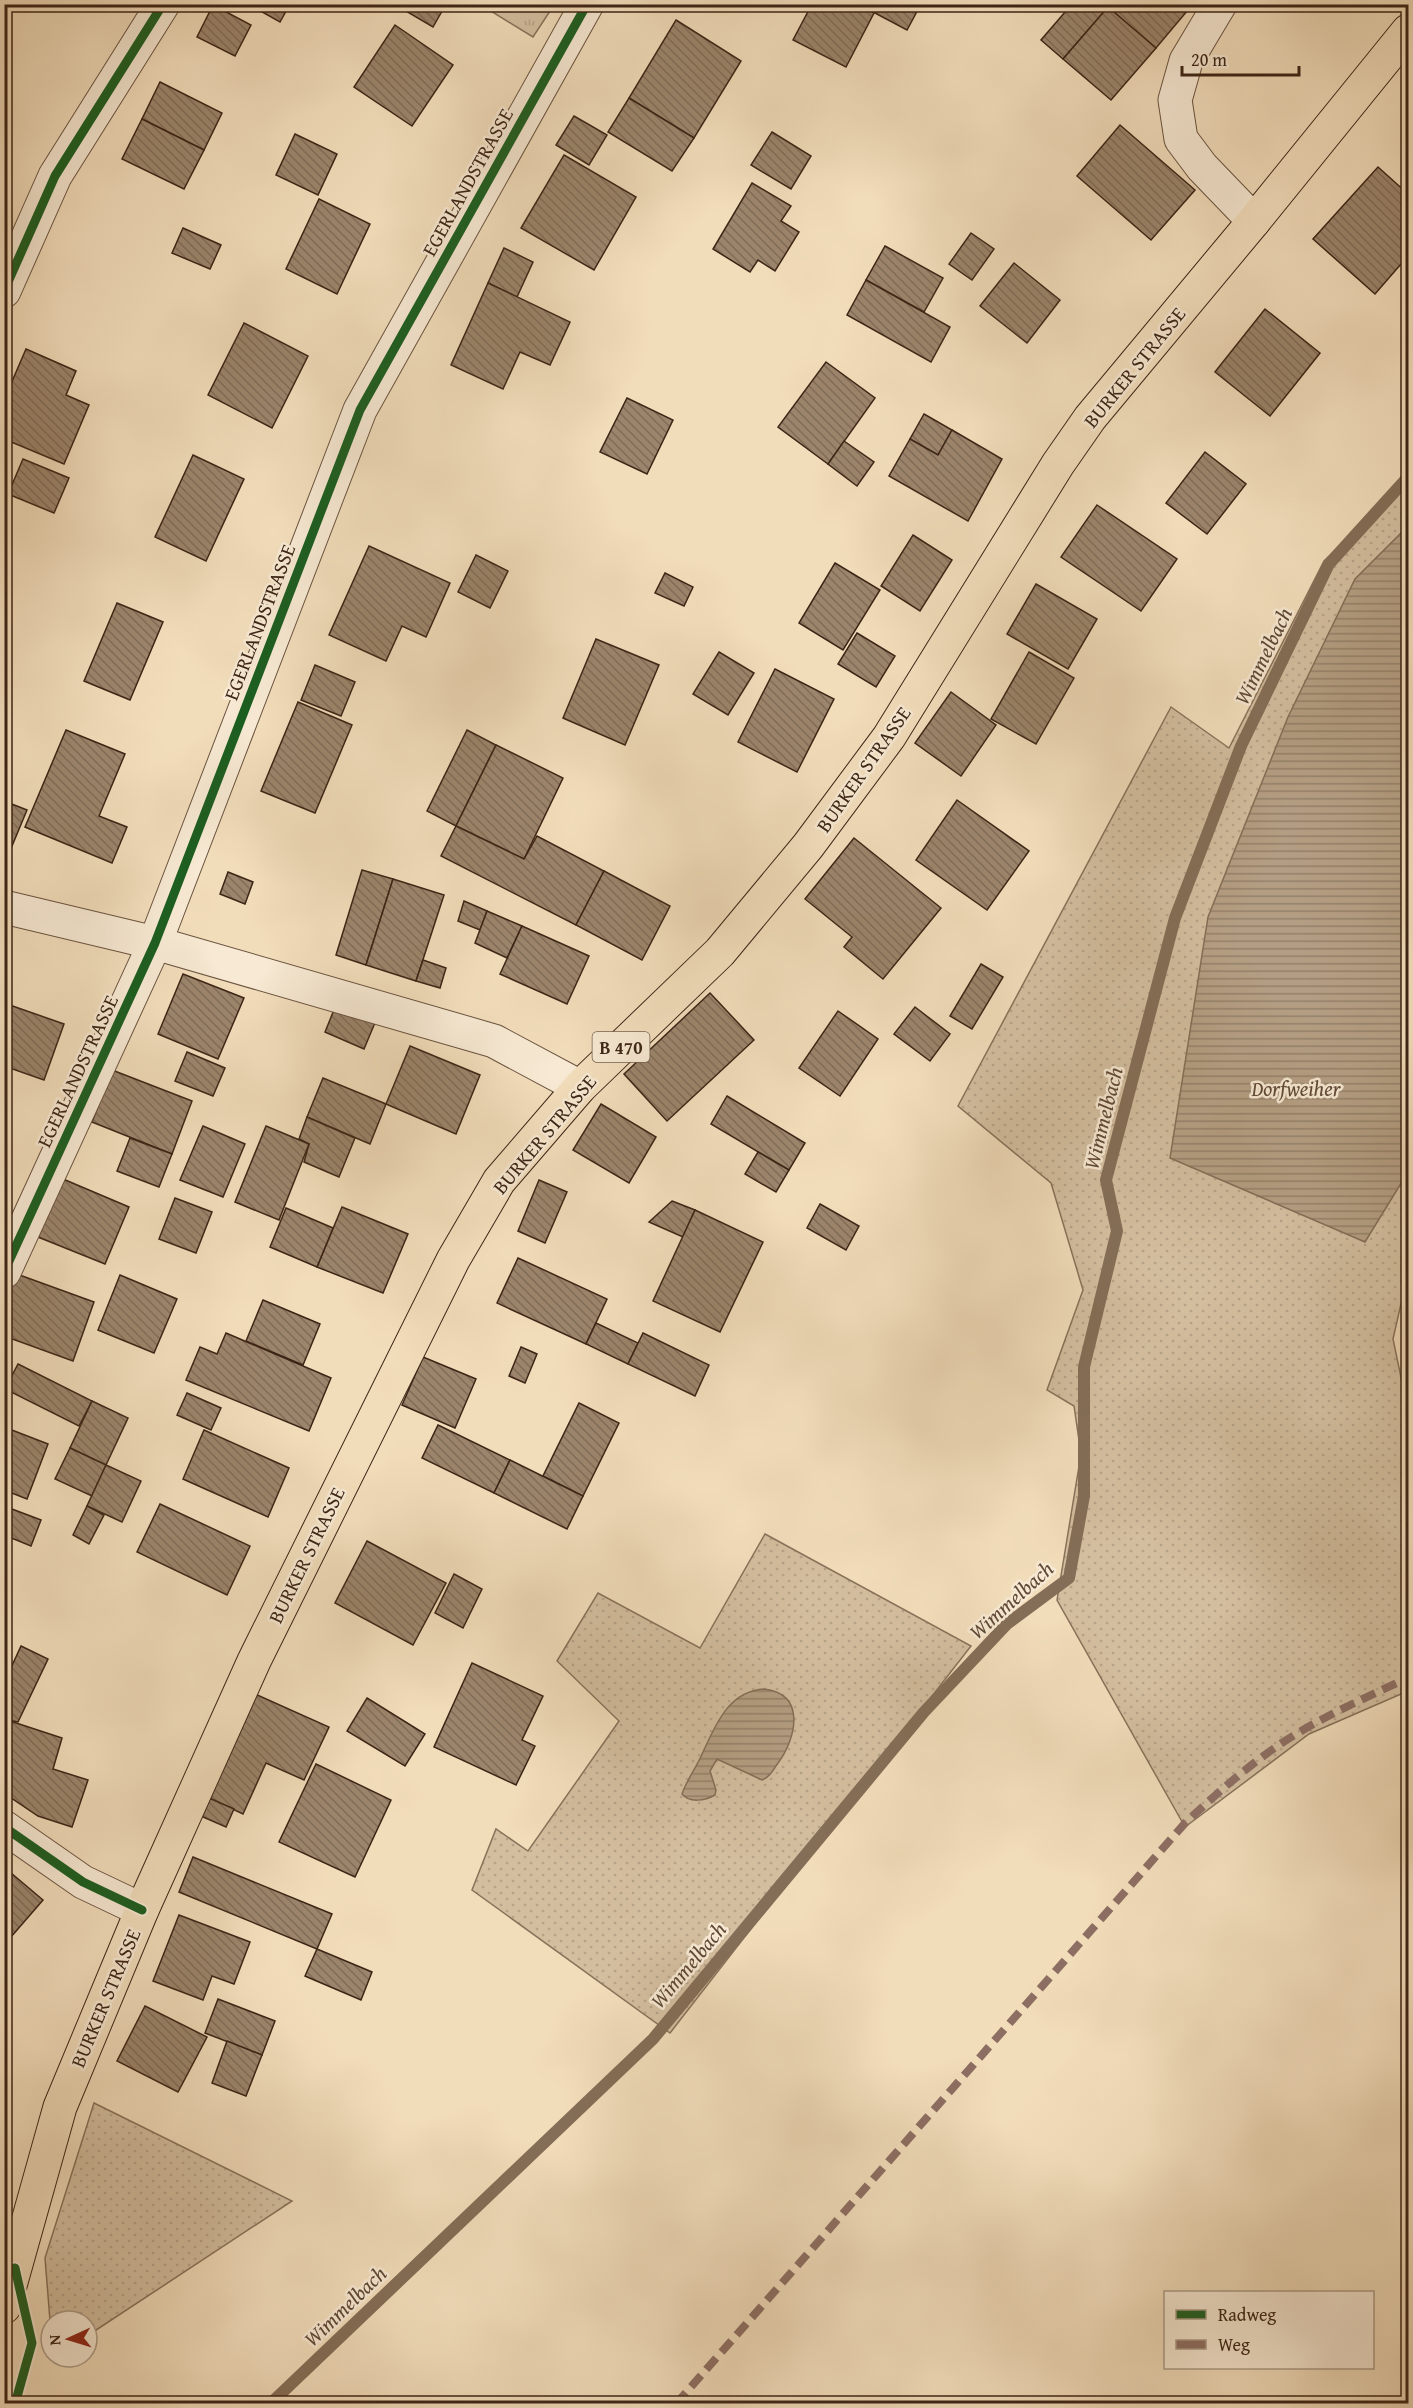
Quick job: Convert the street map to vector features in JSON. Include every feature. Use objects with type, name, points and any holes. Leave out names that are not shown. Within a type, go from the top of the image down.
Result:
[{"type":"main road","name":"BURKER STRASSE","points":[[4,2307],[60,2107],[142,1910],[254,1661],[453,1260],[499,1182],[580,1087],[720,952],[808,846],[889,737],[1058,464],[1089,418],[1254,221],[1408,31]]},
{"type":"street","points":[[4,291],[55,176],[163,4]]},
{"type":"street","name":"EGERLANDSTRASSE","points":[[4,1272],[155,943],[360,410],[587,4]]},
{"type":"street","points":[[1220,4],[1186,61],[1175,100],[1181,139],[1202,167],[1254,221]]},
{"type":"street","points":[[4,907],[155,943],[494,1041],[580,1087]]},
{"type":"street","points":[[4,1827],[83,1882],[142,1910]]},
{"type":"green space","points":[[481,5],[554,5],[533,37]]},
{"type":"green space","points":[[1408,482],[1408,1273],[1393,1339],[1408,1411],[1408,1691],[1309,1734],[1185,1827],[1057,1600],[1081,1454],[1074,1406],[1047,1390],[1083,1290],[1051,1183],[958,1106],[1171,707],[1229,748],[1324,561]]},
{"type":"green space","points":[[765,1534],[971,1646],[670,2033],[472,1890],[496,1829],[528,1851],[619,1721],[557,1661],[598,1593],[700,1648]]},
{"type":"green space","points":[[94,2103],[292,2201],[99,2328],[99,2309],[49,2309],[45,2258]]},
{"type":"water","name":"Dorfweiher","points":[[1408,526],[1408,1172],[1365,1242],[1170,1158],[1208,917],[1288,717],[1355,579]]},
{"type":"water","points":[[764,1689],[778,1693],[787,1699],[794,1719],[789,1742],[773,1771],[762,1780],[717,1759],[710,1771],[716,1790],[715,1795],[697,1800],[685,1797],[682,1794],[687,1783],[725,1711],[742,1696]]},
{"type":"building","points":[[248,4],[290,4],[280,22]]},
{"type":"building","points":[[394,4],[446,4],[433,27]]},
{"type":"building","points":[[812,4],[858,4],[874,13],[846,67],[793,40]]},
{"type":"building","points":[[858,4],[921,4],[907,30]]},
{"type":"building","points":[[1072,4],[1105,4],[1108,7],[1063,59],[1041,40]]},
{"type":"building","points":[[1110,4],[1193,4],[1156,48],[1108,7]]},
{"type":"building","points":[[213,5],[251,25],[235,56],[197,37]]},
{"type":"building","points":[[1108,7],[1156,48],[1111,100],[1063,59]]},
{"type":"building","points":[[676,20],[741,61],[694,138],[629,98]]},
{"type":"building","points":[[395,25],[453,65],[412,126],[354,87]]},
{"type":"building","points":[[160,82],[222,113],[204,150],[142,119]]},
{"type":"building","points":[[629,98],[694,138],[672,171],[608,132]]},
{"type":"building","points":[[574,116],[607,135],[589,165],[556,145]]},
{"type":"building","points":[[142,119],[204,150],[184,189],[122,159]]},
{"type":"building","points":[[1120,125],[1195,190],[1151,240],[1077,176]]},
{"type":"building","points":[[772,132],[811,156],[791,189],[751,165]]},
{"type":"building","points":[[295,134],[337,154],[318,195],[276,175]]},
{"type":"building","points":[[564,155],[636,197],[594,270],[521,228]]},
{"type":"building","points":[[1378,167],[1408,194],[1408,256],[1375,294],[1313,239]]},
{"type":"building","points":[[752,183],[791,206],[781,221],[799,232],[775,271],[758,260],[750,272],[713,249]]},
{"type":"building","points":[[319,199],[370,224],[337,294],[286,269]]},
{"type":"building","points":[[183,228],[221,245],[210,269],[172,253]]},
{"type":"building","points":[[971,233],[994,249],[972,280],[949,264]]},
{"type":"building","points":[[885,246],[943,278],[924,312],[866,280]]},
{"type":"building","points":[[504,248],[533,262],[517,297],[488,283]]},
{"type":"building","points":[[1014,263],[1060,300],[1027,343],[980,306]]},
{"type":"building","points":[[866,280],[950,327],[931,362],[847,315]]},
{"type":"building","points":[[488,283],[570,322],[550,365],[520,352],[503,389],[451,365]]},
{"type":"building","points":[[1265,309],[1320,353],[1270,416],[1215,372]]},
{"type":"building","points":[[244,323],[308,356],[272,428],[208,395]]},
{"type":"building","points":[[26,349],[76,371],[66,395],[89,405],[64,464],[4,439],[4,400]]},
{"type":"building","points":[[826,362],[875,398],[828,464],[778,427]]},
{"type":"building","points":[[627,398],[673,420],[647,474],[600,452]]},
{"type":"building","points":[[924,414],[952,430],[938,455],[910,439]]},
{"type":"building","points":[[952,430],[1002,459],[968,521],[889,476],[910,439],[938,455]]},
{"type":"building","points":[[844,441],[874,462],[857,486],[828,464]]},
{"type":"building","points":[[1205,452],[1246,484],[1207,534],[1166,503]]},
{"type":"building","points":[[193,455],[244,479],[206,561],[155,537]]},
{"type":"building","points":[[23,459],[69,478],[54,513],[8,494]]},
{"type":"building","points":[[1097,505],[1177,559],[1141,611],[1061,557]]},
{"type":"building","points":[[913,535],[952,560],[920,611],[881,586]]},
{"type":"building","points":[[369,546],[450,583],[426,637],[402,626],[386,661],[329,635]]},
{"type":"building","points":[[4,551],[11,554],[4,569]]},
{"type":"building","points":[[476,555],[508,571],[490,608],[458,592]]},
{"type":"building","points":[[835,563],[880,590],[843,650],[799,623]]},
{"type":"building","points":[[665,573],[693,587],[684,606],[655,593]]},
{"type":"building","points":[[1036,584],[1097,619],[1068,669],[1007,634]]},
{"type":"building","points":[[117,603],[163,622],[130,700],[84,681]]},
{"type":"building","points":[[857,633],[895,656],[876,687],[838,664]]},
{"type":"building","points":[[596,639],[659,665],[625,745],[563,718]]},
{"type":"building","points":[[719,652],[754,673],[728,715],[693,694]]},
{"type":"building","points":[[1029,652],[1074,678],[1036,744],[991,719]]},
{"type":"building","points":[[315,665],[355,682],[341,716],[301,700]]},
{"type":"building","points":[[775,669],[834,699],[797,772],[738,742]]},
{"type":"building","points":[[951,692],[996,725],[961,776],[915,743]]},
{"type":"building","points":[[298,702],[352,725],[315,813],[261,791]]},
{"type":"building","points":[[66,730],[125,754],[99,816],[127,827],[112,863],[25,827]]},
{"type":"building","points":[[467,730],[496,745],[456,826],[427,811]]},
{"type":"building","points":[[496,745],[563,778],[524,859],[456,826]]},
{"type":"building","points":[[957,800],[1029,851],[987,910],[916,860]]},
{"type":"building","points":[[4,801],[27,810],[7,858],[4,857]]},
{"type":"building","points":[[456,826],[524,859],[537,836],[604,871],[576,925],[441,856]]},
{"type":"building","points":[[854,838],[941,908],[883,979],[844,947],[852,937],[805,899]]},
{"type":"building","points":[[362,870],[393,879],[366,965],[336,955]]},
{"type":"building","points":[[604,871],[670,906],[642,960],[576,925]]},
{"type":"building","points":[[228,872],[253,882],[245,904],[220,894]]},
{"type":"building","points":[[393,879],[444,895],[416,981],[366,965]]},
{"type":"building","points":[[464,901],[487,911],[480,930],[458,921]]},
{"type":"building","points":[[487,911],[522,926],[507,958],[475,943]]},
{"type":"building","points":[[522,926],[589,956],[567,1004],[500,974]]},
{"type":"building","points":[[423,960],[446,968],[440,988],[416,981]]},
{"type":"building","points":[[981,964],[1003,977],[972,1029],[950,1016]]},
{"type":"building","points":[[183,974],[244,998],[218,1059],[158,1034]]},
{"type":"building","points":[[710,993],[754,1040],[667,1121],[624,1074]]},
{"type":"building","points":[[338,1000],[377,1018],[364,1049],[325,1032]]},
{"type":"building","points":[[4,1003],[64,1024],[44,1080],[4,1066]]},
{"type":"building","points":[[915,1007],[950,1034],[930,1061],[894,1034]]},
{"type":"building","points":[[838,1011],[878,1039],[840,1096],[799,1068]]},
{"type":"building","points":[[410,1046],[480,1075],[456,1134],[386,1104]]},
{"type":"building","points":[[187,1052],[225,1068],[213,1096],[175,1081]]},
{"type":"building","points":[[112,1070],[192,1101],[172,1154],[92,1122]]},
{"type":"building","points":[[323,1078],[386,1104],[370,1144],[307,1117]]},
{"type":"building","points":[[727,1096],[805,1143],[789,1170],[711,1124]]},
{"type":"building","points":[[601,1104],[656,1137],[629,1183],[573,1150]]},
{"type":"building","points":[[307,1117],[355,1138],[339,1177],[304,1162],[309,1144],[299,1139]]},
{"type":"building","points":[[203,1126],[245,1144],[223,1197],[180,1180]]},
{"type":"building","points":[[266,1126],[309,1144],[279,1220],[235,1202]]},
{"type":"building","points":[[130,1138],[172,1154],[159,1187],[117,1171]]},
{"type":"building","points":[[758,1152],[789,1170],[776,1192],[745,1174]]},
{"type":"building","points":[[63,1179],[129,1207],[105,1264],[38,1237]]},
{"type":"building","points":[[539,1180],[567,1192],[545,1243],[518,1231]]},
{"type":"building","points":[[175,1198],[212,1212],[196,1253],[159,1239]]},
{"type":"building","points":[[672,1201],[695,1210],[683,1237],[649,1222]]},
{"type":"building","points":[[820,1204],[859,1226],[846,1250],[807,1228]]},
{"type":"building","points":[[342,1207],[408,1234],[383,1293],[317,1267]]},
{"type":"building","points":[[286,1208],[333,1228],[317,1267],[270,1247]]},
{"type":"building","points":[[695,1210],[763,1242],[720,1332],[653,1301]]},
{"type":"building","points":[[518,1258],[607,1299],[586,1344],[497,1303]]},
{"type":"building","points":[[14,1273],[94,1302],[73,1361],[4,1336],[4,1300]]},
{"type":"building","points":[[120,1275],[177,1299],[154,1353],[98,1330]]},
{"type":"building","points":[[263,1300],[320,1324],[303,1365],[246,1341]]},
{"type":"building","points":[[596,1323],[638,1343],[628,1364],[586,1344]]},
{"type":"building","points":[[226,1333],[331,1378],[309,1431],[186,1380],[200,1347],[217,1354]]},
{"type":"building","points":[[643,1333],[709,1365],[695,1396],[628,1364]]},
{"type":"building","points":[[521,1347],[537,1354],[525,1383],[509,1376]]},
{"type":"building","points":[[423,1357],[476,1379],[455,1428],[402,1405]]},
{"type":"building","points":[[18,1364],[92,1401],[79,1426],[5,1389]]},
{"type":"building","points":[[187,1393],[221,1408],[211,1430],[177,1415]]},
{"type":"building","points":[[92,1401],[128,1418],[106,1465],[70,1448]]},
{"type":"building","points":[[579,1403],[619,1423],[583,1496],[543,1476]]},
{"type":"building","points":[[438,1425],[510,1460],[494,1493],[422,1458]]},
{"type":"building","points":[[4,1427],[48,1444],[27,1499],[4,1490]]},
{"type":"building","points":[[204,1430],[289,1468],[268,1517],[183,1479]]},
{"type":"building","points":[[70,1448],[106,1465],[92,1496],[55,1479]]},
{"type":"building","points":[[510,1460],[583,1496],[567,1529],[494,1493]]},
{"type":"building","points":[[106,1465],[141,1481],[122,1522],[87,1506]]},
{"type":"building","points":[[160,1504],[250,1546],[227,1595],[137,1552]]},
{"type":"building","points":[[4,1506],[41,1520],[31,1546],[4,1535]]},
{"type":"building","points":[[87,1506],[104,1515],[89,1544],[73,1535]]},
{"type":"building","points":[[367,1541],[446,1583],[413,1645],[335,1603]]},
{"type":"building","points":[[454,1574],[482,1589],[463,1628],[435,1613]]},
{"type":"building","points":[[21,1646],[48,1659],[18,1722],[4,1719],[4,1683]]},
{"type":"building","points":[[472,1663],[543,1696],[522,1740],[535,1746],[516,1785],[434,1747]]},
{"type":"building","points":[[255,1694],[329,1727],[304,1780],[266,1763],[243,1814],[209,1798]]},
{"type":"building","points":[[367,1698],[425,1734],[405,1766],[347,1731]]},
{"type":"building","points":[[4,1719],[62,1738],[53,1769],[88,1780],[72,1827],[38,1816],[4,1793]]},
{"type":"building","points":[[316,1764],[391,1800],[355,1877],[279,1842]]},
{"type":"building","points":[[209,1798],[234,1809],[226,1827],[201,1816]]},
{"type":"building","points":[[193,1857],[332,1914],[317,1949],[179,1892]]},
{"type":"building","points":[[4,1867],[43,1900],[4,1945]]},
{"type":"building","points":[[179,1915],[250,1942],[234,1984],[212,1976],[203,2000],[153,1981]]},
{"type":"building","points":[[317,1949],[372,1972],[361,2000],[305,1976]]},
{"type":"building","points":[[218,1999],[275,2021],[262,2055],[205,2033]]},
{"type":"building","points":[[145,2006],[207,2037],[178,2092],[117,2061]]},
{"type":"building","points":[[227,2041],[262,2055],[246,2096],[212,2083]]},
{"type":"waterway","name":"Wimmelbach","points":[[270,2404],[653,2039],[924,1712],[1007,1624],[1069,1578],[1084,1496],[1084,1367],[1117,1231],[1106,1180],[1175,918],[1241,746],[1329,564],[1408,477]]},
{"type":"marked path","points":[[676,2404],[1186,1822],[1212,1798],[1283,1742],[1338,1711],[1408,1678]]},
{"type":"cycle path","points":[[4,291],[55,176],[163,4]]},
{"type":"cycle path","points":[[4,1272],[155,943],[360,410],[587,4]]},
{"type":"cycle path","points":[[4,1827],[83,1882],[142,1910]]},
{"type":"cycle path","points":[[15,2268],[32,2343],[15,2404]]}]
